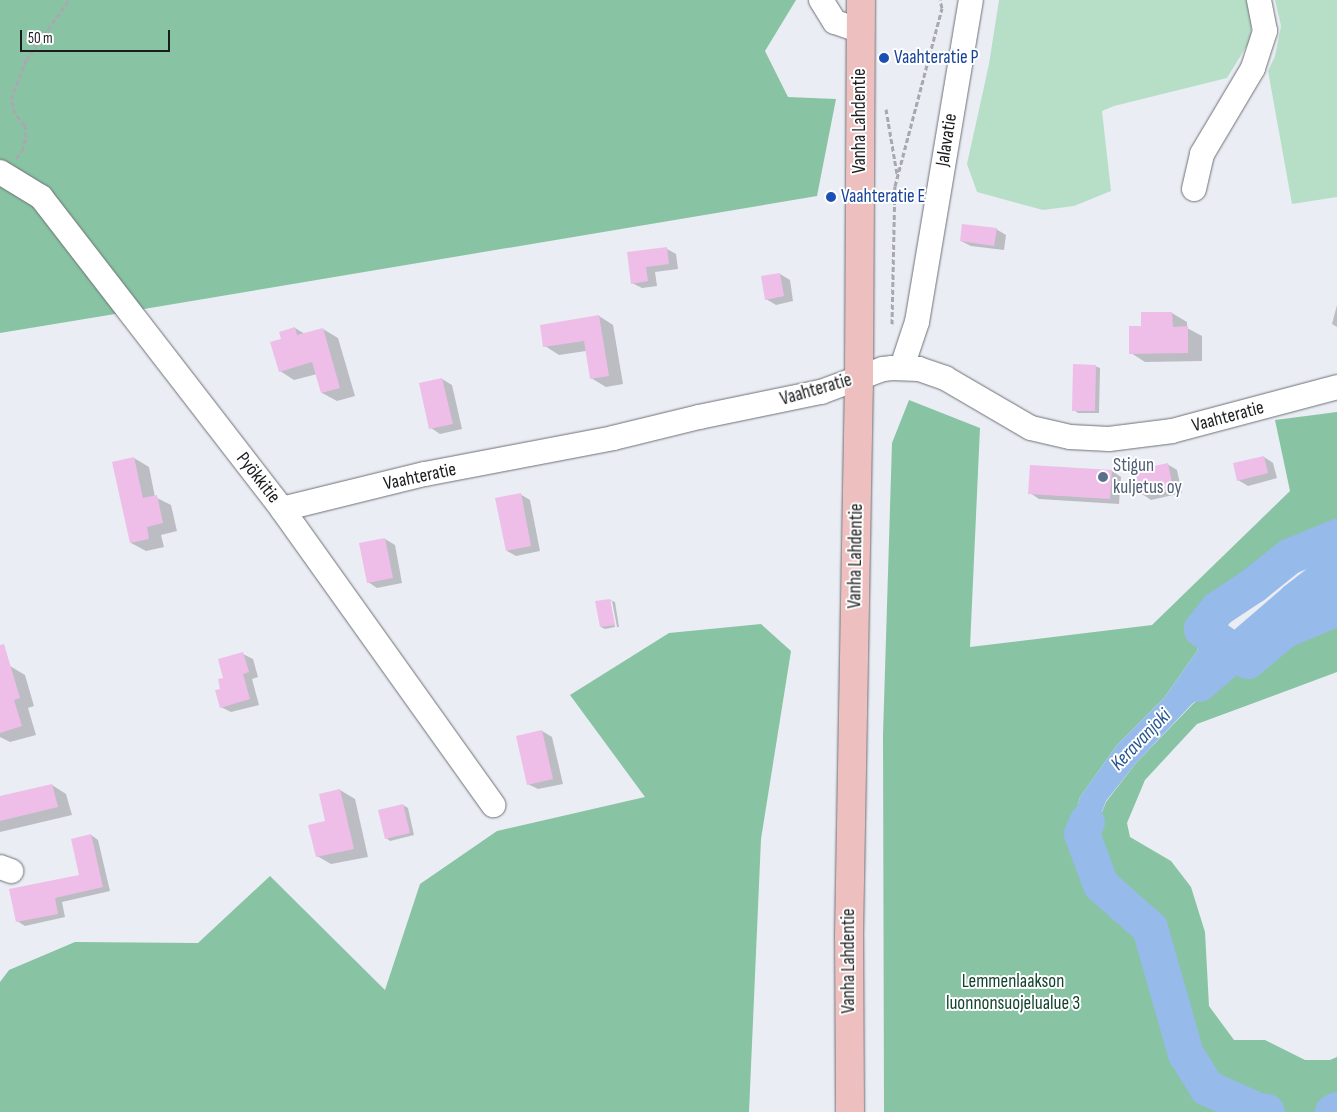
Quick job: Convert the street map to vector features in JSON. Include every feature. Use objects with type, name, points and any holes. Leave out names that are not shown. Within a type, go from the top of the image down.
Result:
[{"type":"main road","name":"Vanha Lahdentie","points":[[850,1112],[849,936],[859,378],[861,0]]},
{"type":"street","points":[[821,0],[836,22],[861,31]]},
{"type":"street","name":"Jalavatie","points":[[902,367],[917,322],[971,0]]},
{"type":"street","points":[[1194,189],[1202,154],[1254,68],[1265,31],[1259,0]]},
{"type":"street","name":"Pyökkitie","points":[[2,173],[41,197],[282,509],[493,805]]},
{"type":"street","name":"Vaahteratie","points":[[282,509],[425,474],[613,438],[699,417],[821,392],[883,369],[919,368],[945,378],[1031,428],[1070,437],[1109,439],[1172,431],[1337,387]]},
{"type":"path","points":[[2,173],[22,151],[26,137],[25,125],[15,114],[10,99],[26,60],[69,0]]},
{"type":"path","points":[[892,327],[895,186],[942,8],[940,0]]},
{"type":"path","points":[[886,103],[886,121],[898,176]]},
{"type":"green space","points":[[0,0],[796,0],[765,51],[788,97],[836,99],[817,196],[138,310],[0,160]]},
{"type":"green space","points":[[999,0],[1248,0],[1251,17],[1251,39],[1227,78],[1114,106],[1102,111],[1111,191],[1074,206],[1043,210],[977,192],[967,164],[989,64]]},
{"type":"green space","points":[[1275,0],[1337,0],[1337,197],[1292,204],[1268,71],[1275,56],[1281,26]]},
{"type":"green space","points":[[0,182],[36,204],[121,313],[0,333]]},
{"type":"green space","name":"Lemmenlaakson luonnonsuojelualue 3","points":[[909,400],[980,428],[970,647],[1152,625],[1290,491],[1275,420],[1337,412],[1337,537],[1289,558],[1254,585],[1218,609],[1202,629],[1197,651],[1164,698],[1117,745],[1080,797],[1069,840],[1095,830],[1106,802],[1136,763],[1193,704],[1285,630],[1326,613],[1337,603],[1337,672],[1197,724],[1145,780],[1127,823],[1130,837],[1171,861],[1191,887],[1205,932],[1209,1006],[1234,1040],[1265,1040],[1305,1060],[1330,1060],[1337,1057],[1337,1112],[884,1112],[883,735],[892,443]]},
{"type":"green space","points":[[761,624],[791,651],[761,839],[749,1112],[0,1112],[0,982],[9,970],[75,942],[198,943],[270,876],[385,990],[420,884],[497,831],[645,797],[570,695],[669,633]]},
{"type":"water","points":[[1202,629],[1248,661],[1192,704],[1136,763],[1106,801],[1095,830],[1104,862],[1086,874],[1069,840],[1080,797],[1117,745],[1164,698],[1197,651]]},
{"type":"building","points":[[962,224],[997,228],[994,246],[960,241]]},
{"type":"building","points":[[667,247],[669,264],[646,267],[648,281],[631,284],[627,252]]},
{"type":"building","points":[[780,273],[784,296],[765,300],[761,276]]},
{"type":"building","points":[[1141,312],[1172,312],[1173,327],[1188,326],[1188,353],[1129,354],[1129,326],[1141,326]]},
{"type":"building","points":[[599,315],[609,376],[590,379],[584,341],[543,347],[540,325]]},
{"type":"building","points":[[295,327],[297,335],[323,328],[340,388],[321,393],[312,362],[279,372],[270,342],[281,339],[279,332]]},
{"type":"building","points":[[1073,364],[1096,365],[1095,411],[1072,411]]},
{"type":"building","points":[[442,378],[453,424],[429,429],[419,383]]},
{"type":"building","points":[[1264,456],[1268,473],[1237,481],[1233,463]]},
{"type":"building","points":[[134,457],[143,498],[157,495],[163,523],[147,527],[149,539],[130,543],[112,462]]},
{"type":"building","points":[[1168,463],[1173,488],[1141,495],[1135,470]]},
{"type":"building","points":[[1030,465],[1112,470],[1110,499],[1028,494]]},
{"type":"building","points":[[521,493],[531,546],[506,551],[495,498]]},
{"type":"building","points":[[385,538],[393,578],[367,583],[359,543]]},
{"type":"building","points":[[610,599],[615,625],[600,627],[595,601]]},
{"type":"building","points":[[4,644],[20,698],[14,700],[22,726],[0,733],[0,645]]},
{"type":"building","points":[[243,652],[249,672],[243,674],[250,699],[220,708],[215,690],[220,689],[218,679],[223,678],[218,659]]},
{"type":"building","points":[[542,730],[553,779],[527,785],[516,736]]},
{"type":"building","points":[[52,784],[58,807],[0,821],[0,796]]},
{"type":"building","points":[[340,789],[354,849],[316,857],[308,825],[325,821],[319,794]]},
{"type":"building","points":[[403,804],[410,833],[385,839],[378,810]]},
{"type":"building","points":[[91,834],[103,887],[55,898],[58,914],[16,922],[9,889],[79,875],[71,839]]},
{"type":"waterway","points":[[1337,537],[1289,557],[1254,585],[1218,609],[1202,629],[1248,661],[1285,630],[1326,613],[1337,603]]},
{"type":"waterway","name":"Keravanjoki","points":[[1199,684],[1295,601],[1328,575],[1337,573]]},
{"type":"waterway","name":"Keravanjoki","points":[[1087,822],[1082,834],[1101,885],[1150,928],[1186,1054],[1207,1088],[1259,1111],[1267,1112]]},
{"type":"waterway","name":"Keravanjoki","points":[[1333,1112],[1337,1110]]},
{"type":"place","name":"Vaahteratie P","points":[[884,58]]},
{"type":"place","name":"Vaahteratie E","points":[[831,197]]},
{"type":"place","name":"Stigun kuljetus oy","points":[[1103,477]]}]
